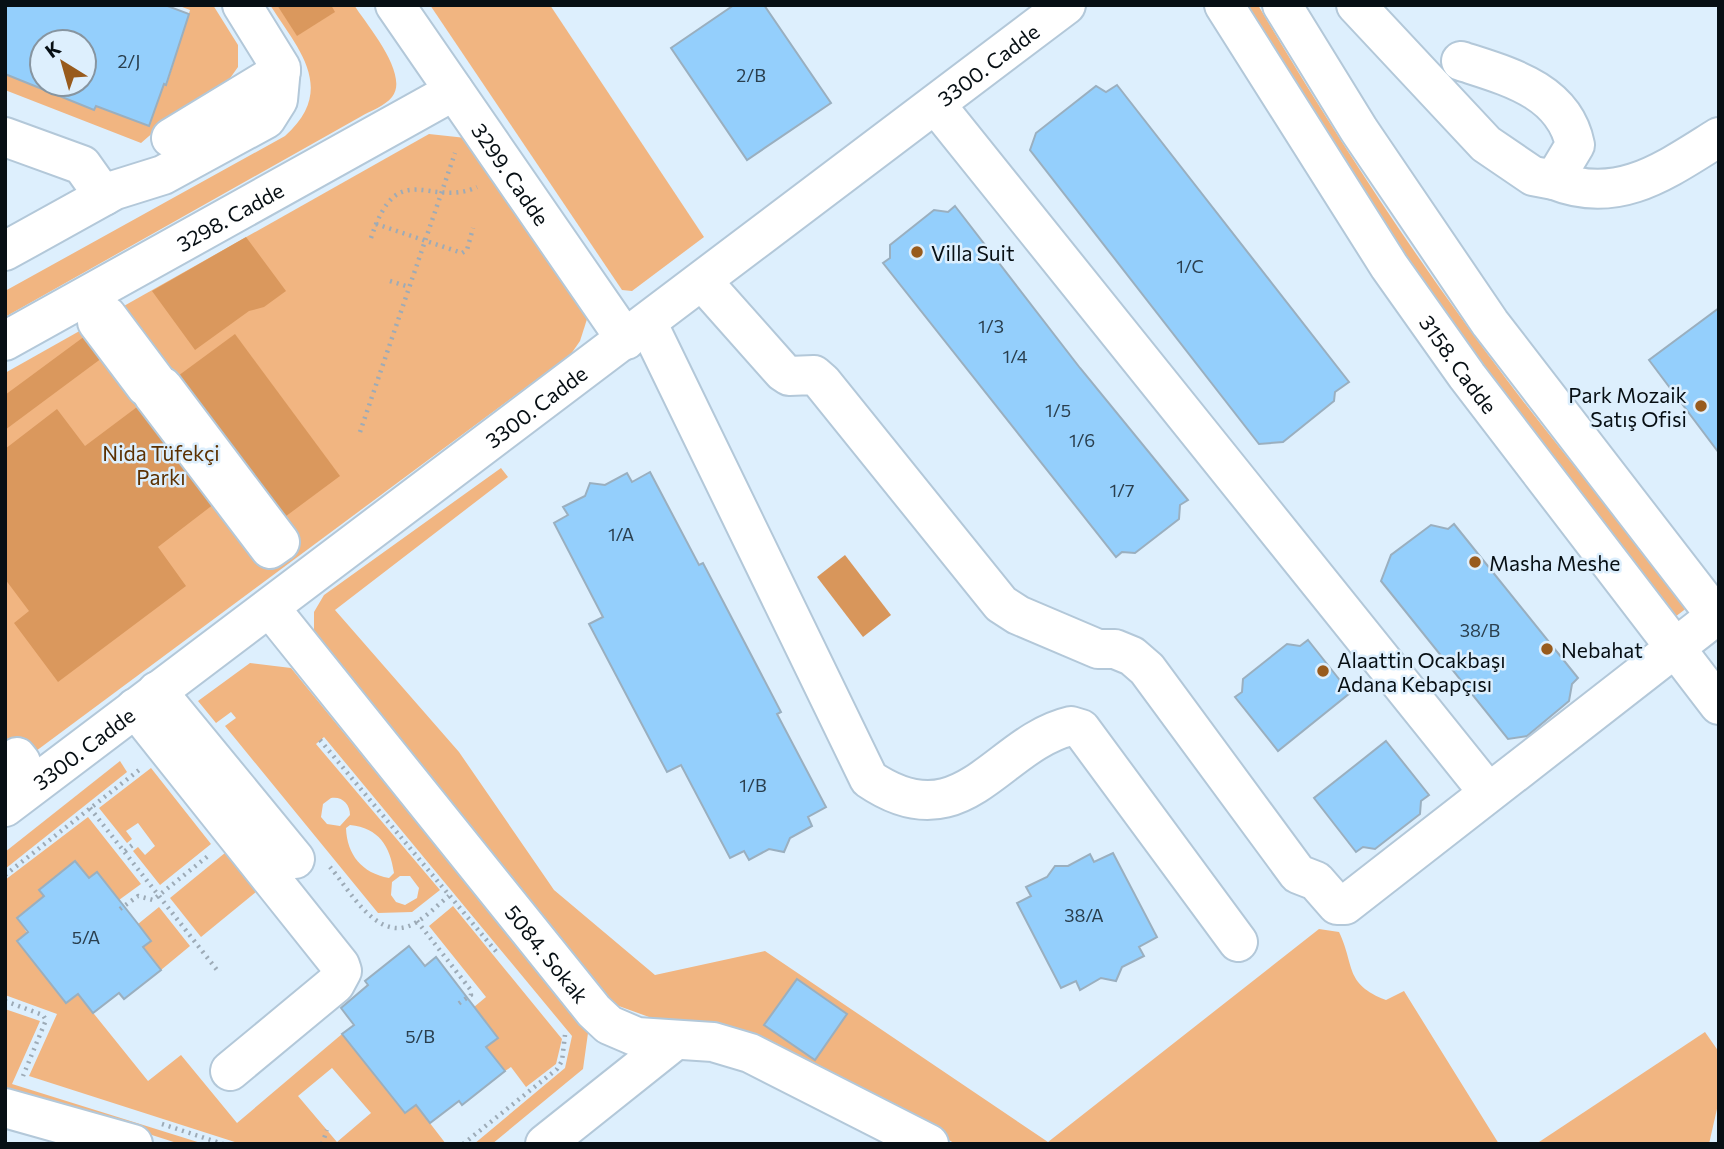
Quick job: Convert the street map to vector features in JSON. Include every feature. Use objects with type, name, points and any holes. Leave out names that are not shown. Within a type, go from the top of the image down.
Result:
[{"type":"street","points":[[5,251],[104,196],[127,185],[163,175],[266,119],[278,100],[281,71],[271,48],[242,5]]},
{"type":"street","name":"3299. Cadde","points":[[396,5],[505,164],[637,332],[869,779],[890,793],[912,798],[953,795],[990,776],[1052,733],[1071,726],[1081,729],[1238,942]]},
{"type":"street","name":"3300. Cadde","points":[[5,807],[637,332],[1066,5]]},
{"type":"street","name":"3158. Cadde","points":[[1224,5],[1389,266],[1467,376],[1719,705]]},
{"type":"street","points":[[703,282],[783,372],[789,376],[814,374],[822,382],[1001,604],[1018,615],[1098,649],[1124,652],[1147,669],[1298,874],[1316,881],[1336,905],[1345,905],[1673,648],[1717,618],[1490,323],[1359,130],[1282,5]]},
{"type":"street","points":[[1356,5],[1486,144],[1533,176],[1592,190],[1637,184],[1658,175],[1719,136]]},
{"type":"street","points":[[1461,61],[1518,80],[1555,104],[1571,127],[1575,145],[1555,180]]},
{"type":"street","points":[[171,138],[281,71]]},
{"type":"street","name":"3298. Cadde","points":[[5,341],[462,102]]},
{"type":"street","points":[[936,104],[1488,792]]},
{"type":"street","points":[[5,137],[82,165],[104,196]]},
{"type":"street","name":"5084. Sokak","points":[[270,608],[594,1011],[622,1032],[673,1042],[713,1042],[741,1049],[929,1144]]},
{"type":"street","points":[[146,699],[237,834],[336,958],[342,971],[335,984],[230,1071]]},
{"type":"street","points":[[178,746],[295,859]]},
{"type":"street","points":[[545,1144],[673,1042]]},
{"type":"street","points":[[16,1095],[145,1133]]},
{"type":"path","points":[[360,432],[442,191],[462,102]]},
{"type":"path","points":[[371,237],[384,208],[404,191],[415,188],[468,191],[488,180],[505,164]]},
{"type":"path","points":[[376,224],[465,253],[473,228]]},
{"type":"path","points":[[390,281],[409,287]]},
{"type":"path","points":[[320,740],[502,960]]},
{"type":"path","points":[[5,874],[90,808],[178,746]]},
{"type":"path","points":[[90,808],[217,970]]},
{"type":"path","points":[[120,909],[138,896],[151,900],[159,895],[237,834]]},
{"type":"path","points":[[125,851],[135,843]]},
{"type":"path","points":[[417,921],[470,989],[471,995],[458,1004]]},
{"type":"path","points":[[5,1002],[43,1015],[46,1020],[16,1095]]},
{"type":"path","points":[[463,1144],[557,1069],[564,1050],[564,1034]]},
{"type":"path","points":[[322,1144],[327,1130]]},
{"type":"path","points":[[145,1133],[223,1144]]},
{"type":"green space","points":[[177,5],[213,5],[238,45],[238,67],[228,81],[163,124],[141,143],[5,90],[5,74],[28,83],[28,98],[64,98],[94,110],[96,106],[148,126],[164,84],[167,84],[190,10]]},
{"type":"green space","points":[[270,5],[354,5],[391,63],[396,88],[392,97],[381,106],[5,317],[5,291],[285,136],[300,119],[309,102],[311,86],[308,70],[292,38]]},
{"type":"green space","points":[[277,5],[331,5],[335,12],[297,36]]},
{"type":"green space","points":[[430,5],[550,5],[704,237],[632,291],[622,290]]},
{"type":"green space","points":[[1242,5],[1258,5],[1346,149],[1441,289],[1529,409],[1688,607],[1675,617],[1442,315]]},
{"type":"green space","name":"Nida Tüfekçi Parkı","points":[[429,134],[466,138],[588,316],[580,341],[571,354],[5,774],[5,373]]},
{"type":"green space","points":[[246,237],[286,291],[264,307],[249,311],[195,350],[152,291]]},
{"type":"green space","points":[[89,333],[106,355],[5,430],[5,395]]},
{"type":"green space","points":[[235,334],[340,476],[270,528],[163,387]]},
{"type":"green space","points":[[153,395],[227,494],[158,547],[186,586],[58,682],[14,623],[29,611],[5,579],[5,449],[57,409],[85,446]]},
{"type":"green space","points":[[501,468],[508,477],[335,610],[459,752],[554,890],[655,975],[765,951],[1048,1142],[1319,929],[1339,932],[1353,972],[1363,987],[1386,1000],[1404,991],[1499,1144],[956,1144],[869,1097],[616,1005],[602,995],[314,633],[314,612],[324,595]],"holes":[[[797,979],[847,1014],[815,1060],[765,1025]]]},
{"type":"green space","points":[[250,663],[291,668],[588,1033],[583,1069],[492,1144],[474,1144],[565,1068],[572,1036],[324,737],[316,744],[440,890],[412,912],[378,913],[225,726],[236,718],[231,712],[216,723],[198,701]],"holes":[[[331,798],[342,800],[349,807],[350,815],[340,826],[327,824],[321,817],[323,804]],[[350,825],[376,834],[390,855],[394,873],[389,878],[371,872],[358,861],[349,846],[346,828]],[[400,876],[410,876],[419,888],[417,898],[405,905],[396,902],[391,895],[392,882]]]},
{"type":"green space","points":[[120,761],[127,772],[5,869],[5,852]]},
{"type":"green space","points":[[151,768],[211,844],[160,885],[133,851],[138,847],[145,855],[155,846],[138,823],[126,831],[132,839],[127,843],[99,808]]},
{"type":"green space","points":[[88,817],[141,884],[119,900],[97,872],[89,878],[75,862],[39,890],[44,896],[17,918],[66,1003],[78,994],[148,1081],[181,1055],[237,1123],[342,1034],[359,1055],[371,1046],[389,1093],[405,1113],[416,1105],[446,1144],[241,1144],[29,1076],[57,1014],[5,995],[5,880]],"holes":[[[332,1068],[371,1113],[337,1142],[298,1096]]]},
{"type":"green space","points":[[231,848],[262,887],[201,937],[170,898]]},
{"type":"green space","points":[[453,906],[562,1039],[556,1064],[526,1087],[511,1067],[505,1071],[486,1047],[498,1038],[474,1007],[486,997],[429,926]]},
{"type":"green space","points":[[159,907],[190,946],[161,970],[143,947],[151,941],[138,924]]},
{"type":"green space","points":[[5,1009],[40,1021],[12,1084],[204,1144],[180,1144],[5,1088]]},
{"type":"green space","points":[[1705,1032],[1719,1052],[1719,1100],[1709,1144],[1536,1144]]},
{"type":"shaded area","points":[[845,555],[891,615],[863,637],[817,577]]},
{"type":"building","points":[[5,5],[165,5],[189,14],[166,85],[164,84],[149,126],[96,106],[94,110],[64,98],[98,98],[98,28],[28,28],[28,83],[5,74]]},
{"type":"building","points":[[734,5],[764,5],[831,103],[747,160],[671,48]]},
{"type":"building","points":[[1117,85],[1349,382],[1335,392],[1334,401],[1283,442],[1259,444],[1030,150],[1036,133],[1096,86],[1106,92]]},
{"type":"building","points":[[955,206],[1080,368],[1188,500],[1180,505],[1179,519],[1135,553],[1122,552],[1116,557],[883,263],[890,258],[890,245],[934,210],[948,212]]},
{"type":"building","name":"Park Mozaik Satış Ofisi","points":[[1719,308],[1719,453],[1649,360]]},
{"type":"building","points":[[650,472],[699,565],[703,563],[781,712],[777,714],[826,807],[808,817],[812,826],[790,838],[784,852],[769,849],[749,860],[744,851],[730,858],[681,765],[667,772],[589,624],[603,617],[554,523],[568,515],[563,507],[585,496],[590,483],[605,485],[627,473],[632,482]]},
{"type":"building","points":[[1454,524],[1578,678],[1572,684],[1569,701],[1527,736],[1508,739],[1381,581],[1391,555],[1431,525],[1448,529]]},
{"type":"building","points":[[1308,640],[1350,693],[1278,751],[1235,697],[1242,692],[1243,679],[1287,644],[1300,646]]},
{"type":"building","points":[[1386,741],[1429,795],[1421,801],[1420,814],[1375,849],[1363,847],[1356,852],[1314,798]]},
{"type":"building","points":[[1113,853],[1157,937],[1139,947],[1144,956],[1122,967],[1116,981],[1101,978],[1080,990],[1076,981],[1061,988],[1017,903],[1031,896],[1026,887],[1047,877],[1055,866],[1068,866],[1090,854],[1094,862]]},
{"type":"building","points":[[75,861],[89,878],[97,872],[151,941],[143,947],[161,970],[124,999],[119,993],[93,1013],[78,994],[66,1003],[17,941],[28,932],[17,918],[44,896],[39,890]]},
{"type":"building","points":[[409,946],[425,966],[436,957],[498,1038],[486,1047],[505,1071],[462,1105],[459,1101],[430,1123],[416,1105],[405,1113],[342,1034],[354,1025],[341,1008],[368,985],[365,981]]},
{"type":"building","points":[[797,979],[847,1014],[815,1060],[764,1025]]},
{"type":"place","name":"Villa Suit","points":[[917,252]]},
{"type":"place","name":"Park Mozaik Satış Ofisi","points":[[1701,406]]},
{"type":"place","name":"Masha Meshe","points":[[1475,562]]},
{"type":"place","name":"Nebahat","points":[[1547,649]]},
{"type":"place","name":"Alaattin Ocakbaşı Adana Kebapçısı","points":[[1323,671]]}]
